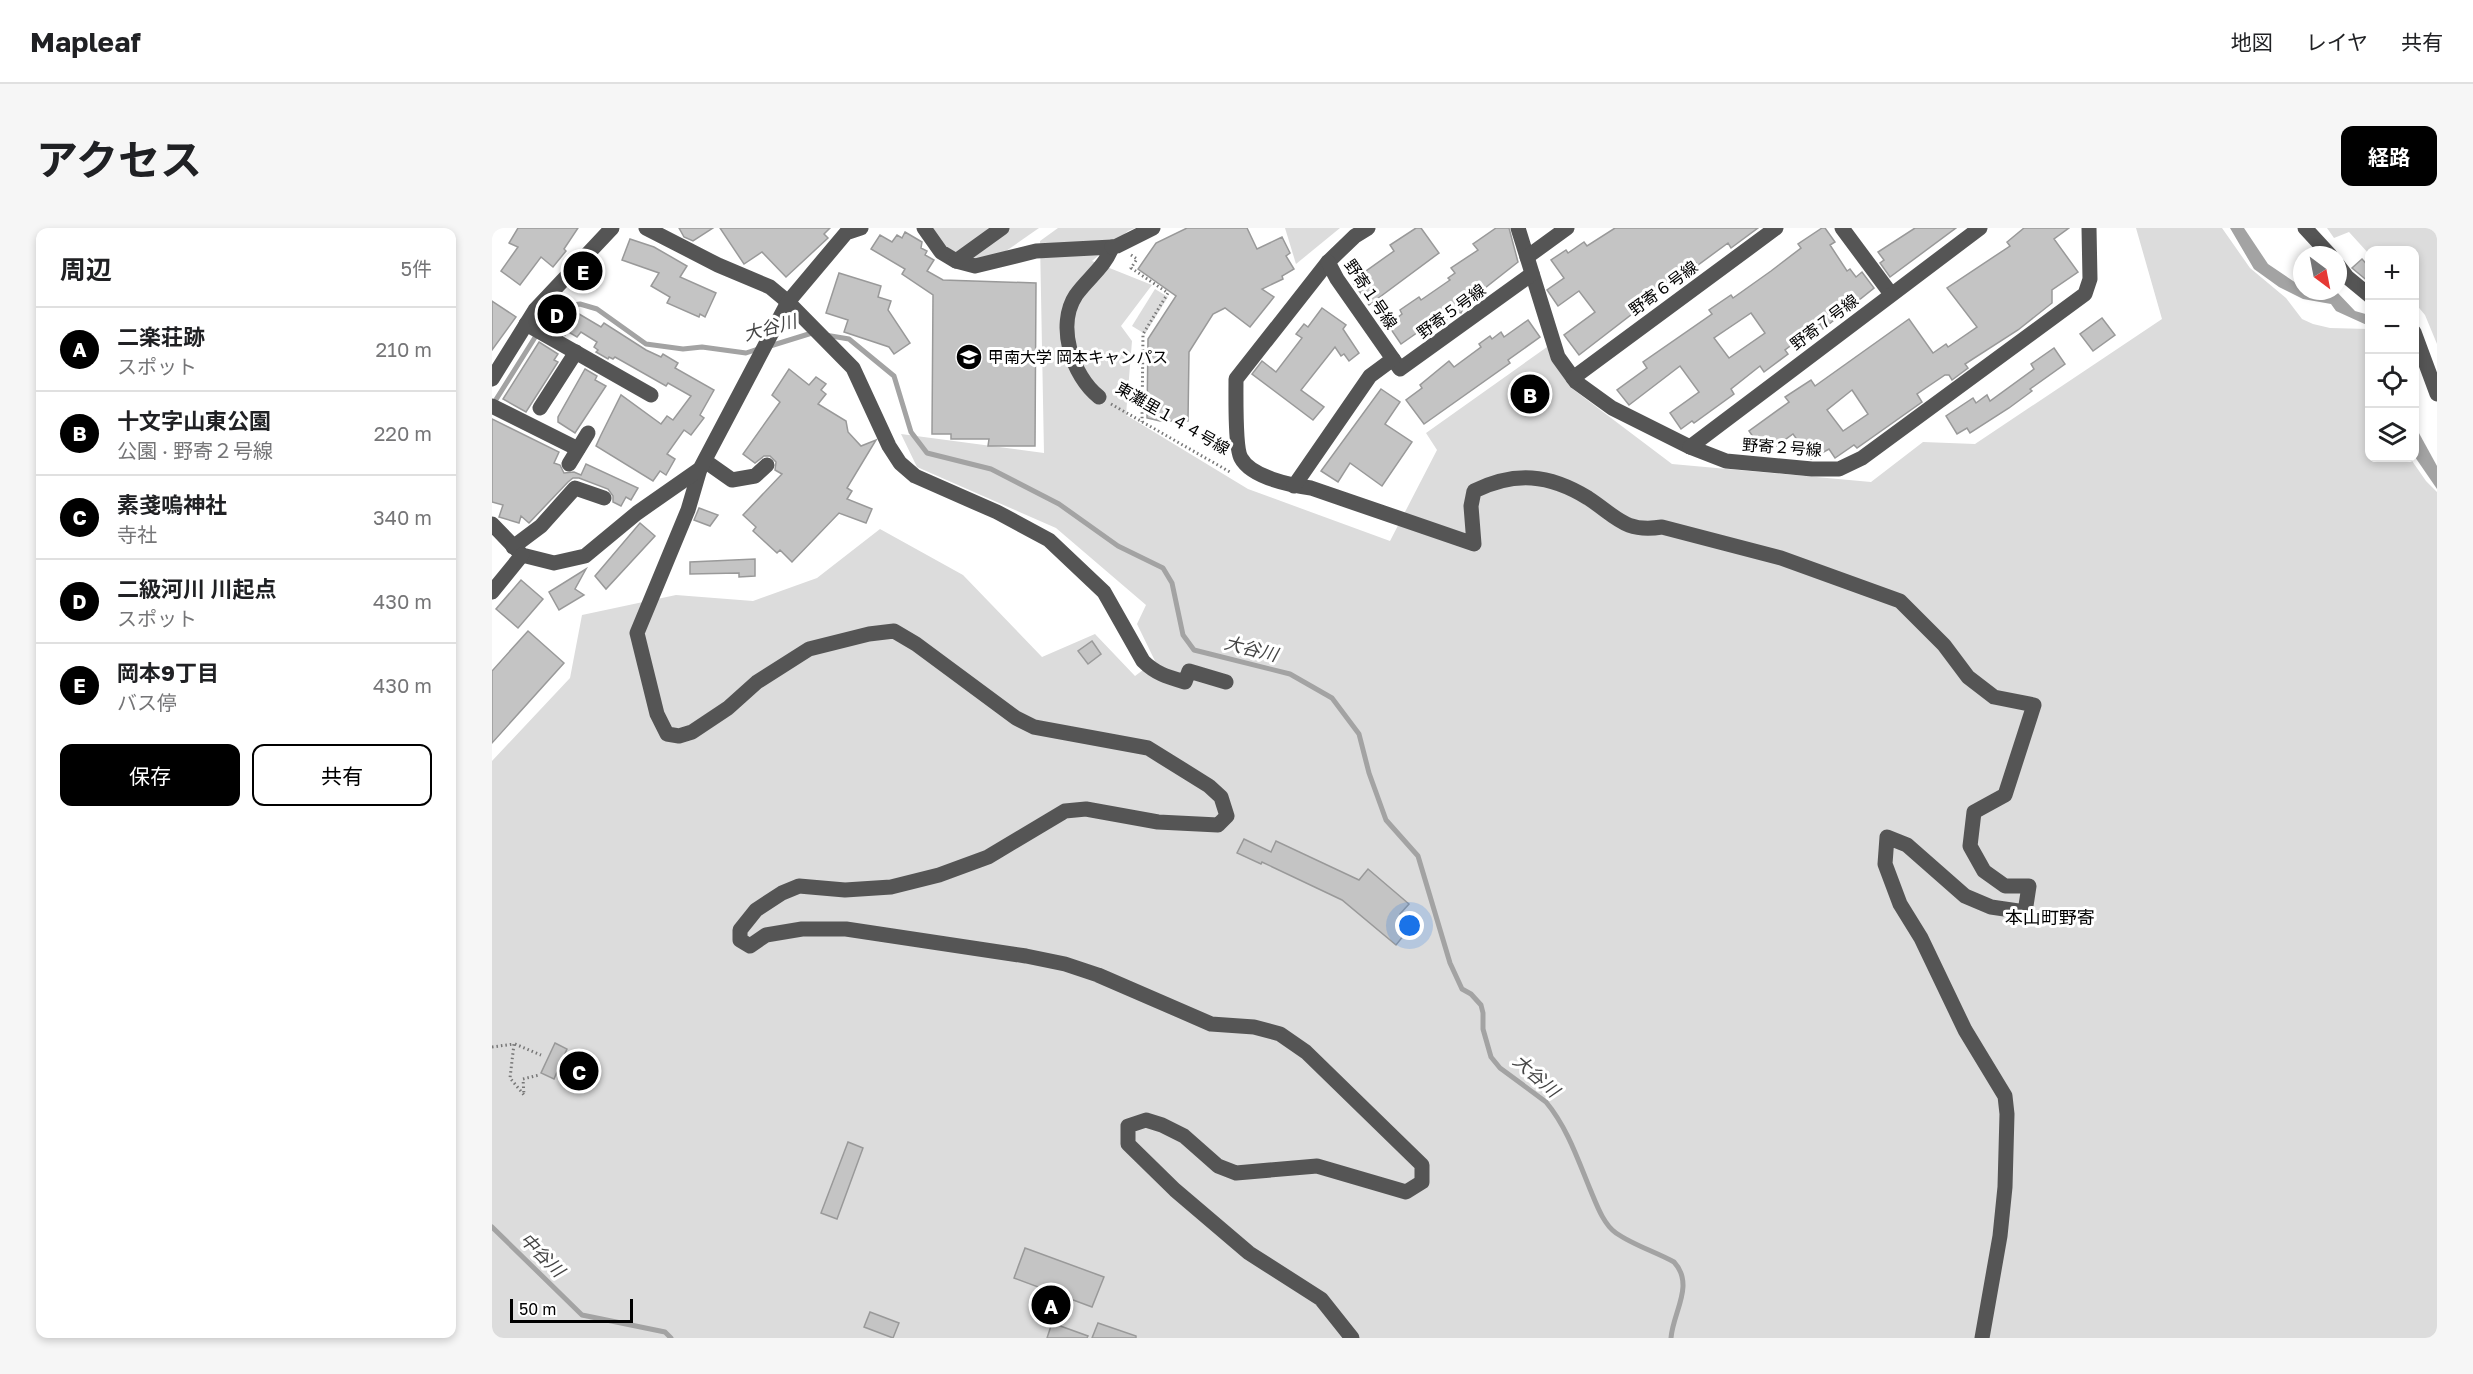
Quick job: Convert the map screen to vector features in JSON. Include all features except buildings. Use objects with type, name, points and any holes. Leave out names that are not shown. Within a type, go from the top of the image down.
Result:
[{"type":"street","points":[[492,379],[535,310],[612,228]]},
{"type":"street","points":[[646,228],[718,265],[771,287],[853,368],[900,463],[915,476],[997,512],[1049,540],[1104,592],[1143,661],[1159,674],[1185,682],[1189,671],[1226,682]]},
{"type":"street","points":[[924,228],[941,252],[956,261],[975,266],[1036,250],[1115,246],[1153,228]]},
{"type":"street","points":[[956,261],[1002,228]]},
{"type":"street","name":"野寄１号線","points":[[1368,228],[1355,236],[1328,262],[1337,279],[1393,359]]},
{"type":"street","name":"野寄２号線","points":[[1518,228],[1558,357],[1573,378],[1612,408],[1690,447],[1726,461],[1812,470],[1839,469],[1862,459],[2085,294],[2090,279],[2089,228]]},
{"type":"street","points":[[1527,257],[1567,228]]},
{"type":"street","name":"野寄６号線","points":[[1573,378],[1776,228]]},
{"type":"street","points":[[1842,228],[1891,294]]},
{"type":"street","name":"野寄７号線","points":[[1690,447],[1980,228]]},
{"type":"street","points":[[2305,228],[2322,246]]},
{"type":"street","points":[[849,230],[788,302],[702,465],[688,510],[637,633],[657,714],[667,734],[679,736],[692,732],[728,708],[757,682],[809,649],[868,634],[894,631],[916,644],[1025,723],[1034,727],[1148,748],[1209,786],[1221,797],[1227,816],[1218,825],[1158,822],[1086,809],[1065,811],[988,857],[939,875],[891,887],[845,890],[799,886],[782,893],[756,910],[740,930],[740,940],[750,946],[766,935],[802,929],[846,929],[1026,956],[1065,964],[1098,975],[1211,1024],[1254,1027],[1280,1034],[1306,1052],[1422,1165],[1422,1182],[1406,1192],[1317,1166],[1236,1173],[1218,1166],[1184,1136],[1146,1120],[1128,1126],[1128,1144],[1175,1190],[1249,1253],[1321,1299],[1352,1338]]},
{"type":"street","name":"東灘里１４４号線","points":[[1099,397],[1089,389],[1069,350],[1066,326],[1075,297],[1108,259],[1115,246]]},
{"type":"street","points":[[1328,262],[1236,379],[1239,456],[1250,470],[1294,486],[1311,488],[1474,544],[1471,506],[1474,491],[1495,481],[1524,476],[1555,482],[1586,497],[1628,526],[1644,530],[1662,527],[1781,558],[1900,602],[1944,645],[1968,677],[1994,698],[2034,705],[2005,795],[1974,812],[1970,846],[1984,871],[2005,886],[2029,886],[2025,912],[1990,907],[1965,896],[1907,845],[1887,837],[1885,864],[1900,904],[1921,938],[1965,1030],[2005,1096],[2007,1114],[2005,1187],[2000,1236],[1982,1338]]},
{"type":"street","name":"野寄５号線","points":[[1393,359],[1400,369],[1532,274]]},
{"type":"street","points":[[2347,277],[2365,292]]},
{"type":"street","points":[[526,324],[651,395]]},
{"type":"street","points":[[2419,343],[2437,394]]},
{"type":"street","points":[[540,408],[576,352]]},
{"type":"street","points":[[1294,486],[1370,376],[1393,359]]},
{"type":"street","points":[[493,407],[578,449]]},
{"type":"street","points":[[569,464],[588,433]]},
{"type":"street","points":[[702,465],[732,480],[755,476],[767,465]]},
{"type":"street","points":[[492,524],[517,551],[554,563],[585,556],[637,513],[702,465]]},
{"type":"street","points":[[492,592],[517,551],[575,488],[604,498]]},
{"type":"path","points":[[1115,246],[1137,259],[1131,268],[1168,293],[1143,334],[1142,422]]},
{"type":"path","name":"東灘里１４４号線","points":[[1099,397],[1234,473],[1245,476],[1250,470]]},
{"type":"path","points":[[514,1044],[510,1078],[524,1095],[523,1078],[539,1075]]},
{"type":"path","points":[[492,1047],[514,1044],[541,1055]]},
{"type":"shaded area","points":[[930,228],[996,228],[957,256],[942,248]]},
{"type":"shaded area","points":[[1009,228],[1039,228],[996,258],[966,259]]},
{"type":"shaded area","points":[[1058,228],[1135,228],[1128,231],[1092,261],[1152,285],[1121,326],[1132,341],[1126,415],[1248,489],[1390,541],[1437,450],[1426,433],[1547,347],[1553,362],[1570,387],[1672,464],[1871,482],[1923,442],[1975,444],[2162,319],[2136,228],[2222,228],[2250,268],[2286,298],[2302,319],[2330,328],[2365,329],[2365,462],[2413,462],[2437,492],[2437,1338],[492,1338],[492,761],[570,678],[582,615],[676,595],[753,601],[817,578],[880,529],[963,575],[1042,657],[1095,634],[1135,676],[1155,661],[1137,624],[1146,605],[1056,528],[917,467],[901,434],[1044,453],[1040,241]]},
{"type":"shaded area","points":[[1285,228],[1340,228],[1296,264]]},
{"type":"shaded area","points":[[2230,228],[2244,228],[2268,264],[2293,281],[2293,294],[2254,269]]},
{"type":"shaded area","points":[[2327,228],[2437,228],[2437,344],[2425,315],[2419,308],[2419,246],[2365,246],[2365,250],[2349,232],[2334,238]]},
{"type":"shaded area","points":[[1155,289],[1168,297],[1145,334],[1132,326]]},
{"type":"shaded area","points":[[2309,300],[2345,300],[2355,311],[2365,314],[2365,324],[2336,311],[2331,304]]},
{"type":"shaded area","points":[[2419,433],[2437,466],[2437,489],[2418,462]]},
{"type":"waterway","name":"大谷川","points":[[492,406],[544,323],[560,307],[580,304],[597,309],[646,344],[683,349],[702,347],[746,353],[758,349]]},
{"type":"waterway","name":"大谷川","points":[[770,346],[812,333]]},
{"type":"waterway","name":"大谷川","points":[[825,335],[849,339],[894,376],[911,432],[927,453],[991,469],[1059,504],[1118,546],[1163,568],[1172,583],[1183,635],[1194,650],[1290,674],[1332,698],[1359,734],[1369,773],[1386,820],[1418,856],[1450,963],[1462,989],[1471,994],[1481,1005],[1483,1029],[1491,1057],[1500,1068],[1546,1102],[1560,1122],[1600,1213],[1611,1229],[1630,1241],[1674,1262],[1680,1271],[1683,1289],[1671,1338]]},
{"type":"waterway","name":"中谷川","points":[[492,1227],[582,1315],[665,1332],[671,1338]]},
{"type":"place","name":"岡本9丁目","points":[[583,271]]},
{"type":"place","name":"二級河川 川起点","points":[[557,314]]},
{"type":"place","name":"甲南大学 岡本キャンパス","points":[[969,357]]},
{"type":"place","name":"十文字山東公園","points":[[1530,394]]},
{"type":"place","name":"素戔嗚神社","points":[[579,1071]]},
{"type":"place","name":"二楽荘跡","points":[[1051,1305]]},
{"type":"district","name":"本山町野寄","points":[[2050,918]]}]
